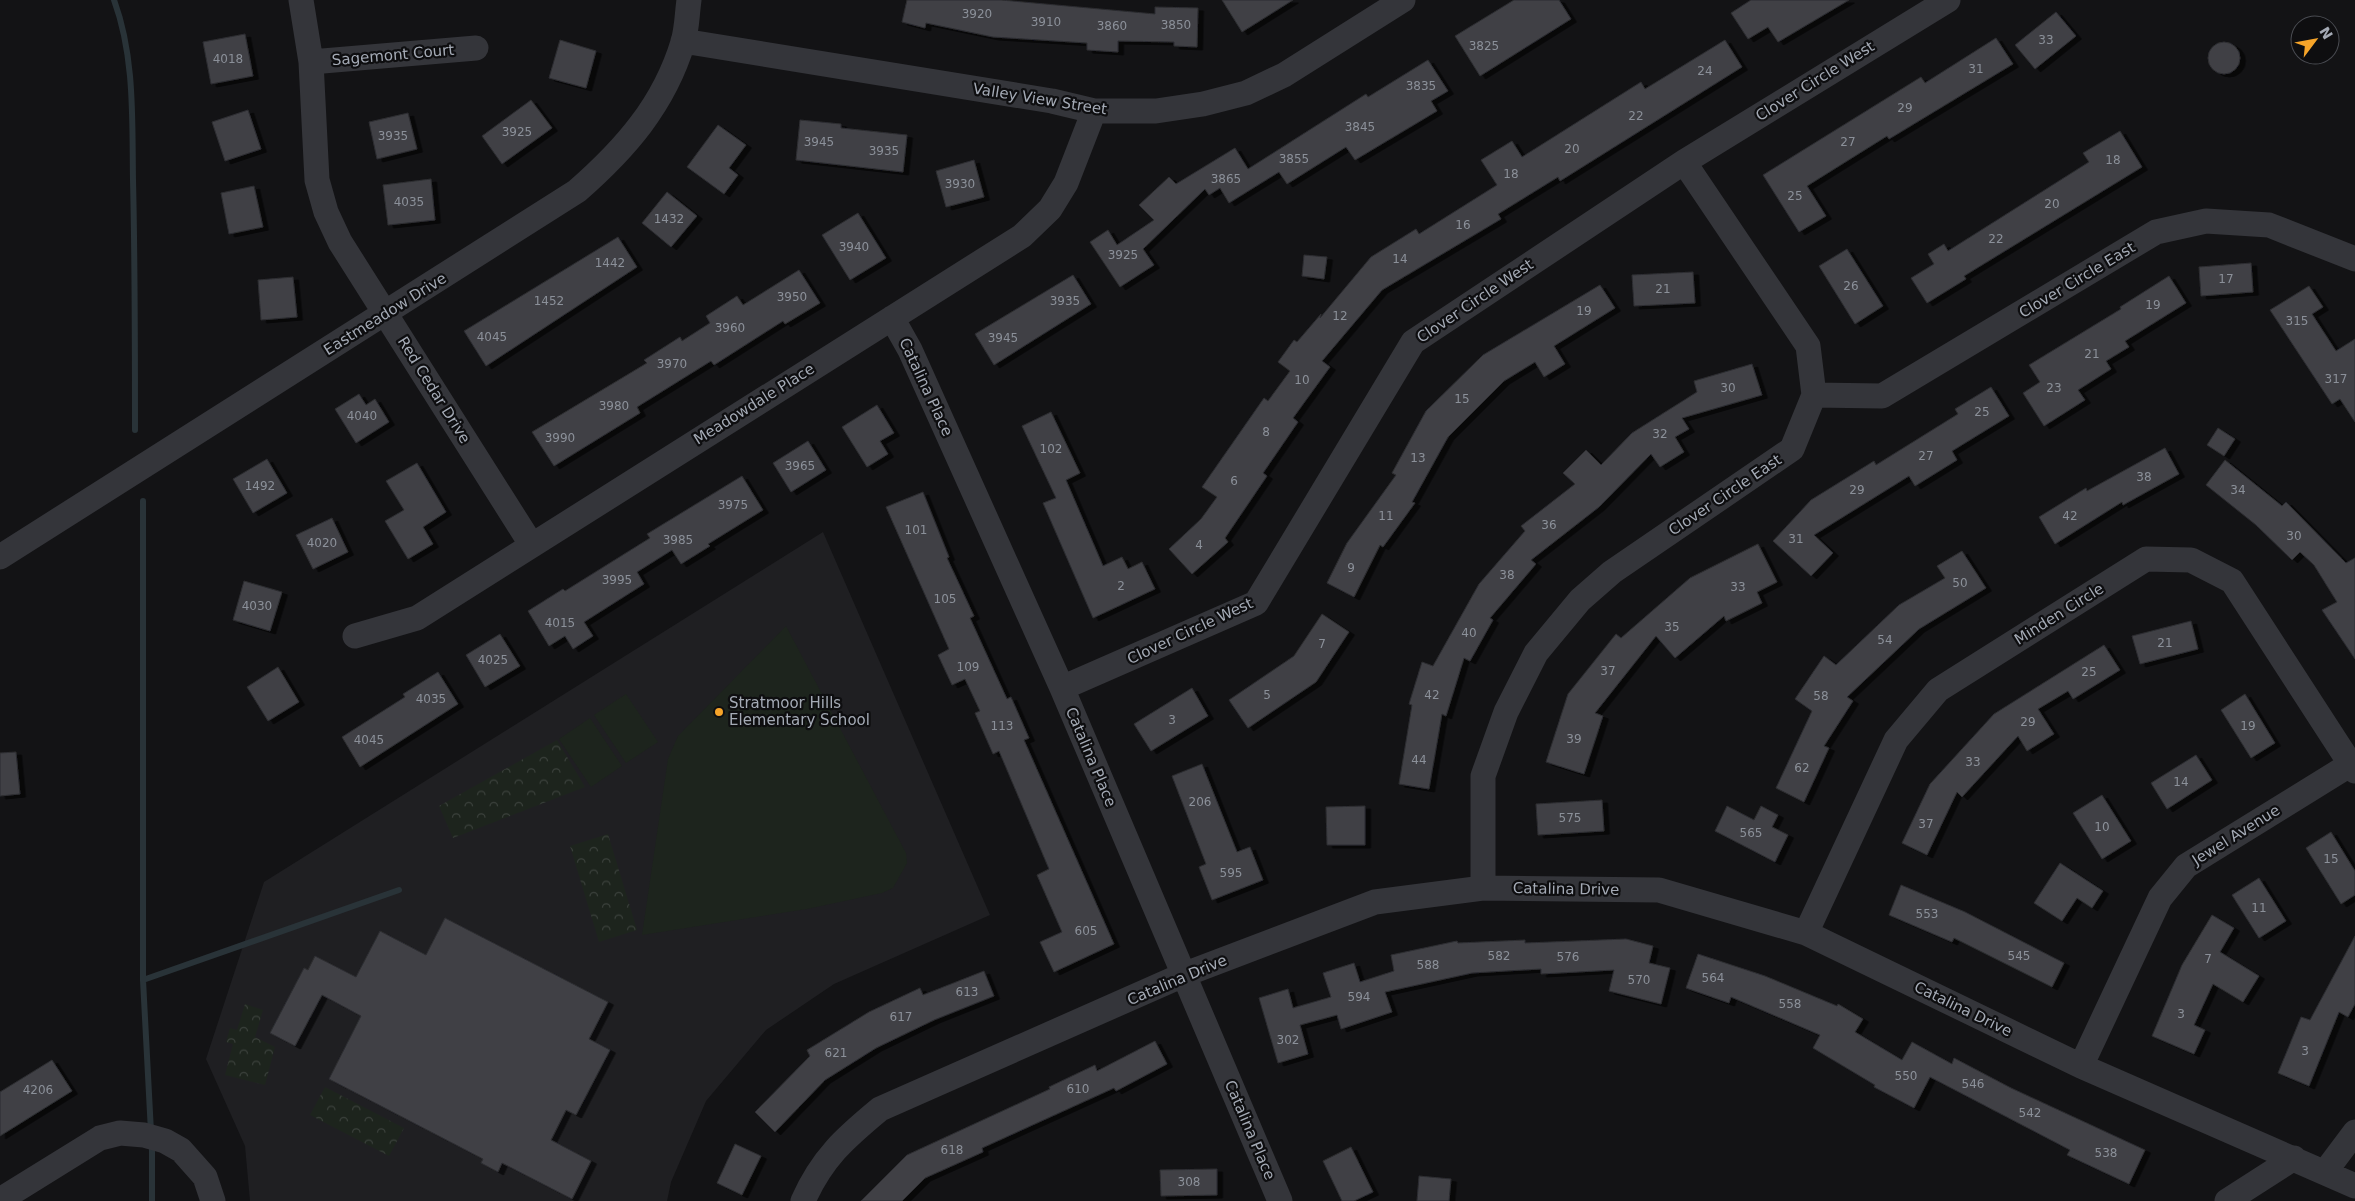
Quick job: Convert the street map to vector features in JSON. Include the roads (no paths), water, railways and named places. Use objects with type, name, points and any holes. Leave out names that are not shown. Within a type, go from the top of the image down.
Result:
[{"type":"street","name":"Red Cedar Drive","points":[[301,0],[311,62],[317,180],[321,196],[340,242],[531,544]]},
{"type":"street","name":"Eastmeadow Drive","points":[[0,558],[577,191],[612,160],[639,128],[663,91],[683,41],[689,0]]},
{"type":"street","name":"Valley View Street","points":[[683,41],[1052,101],[1094,111],[1156,111],[1203,104],[1246,93],[1284,75],[1403,0]]},
{"type":"street","name":"Clover Circle West","points":[[1062,688],[1256,603],[1413,342],[1684,162],[1948,0]]},
{"type":"street","name":"Sagemont Court","points":[[311,62],[476,48]]},
{"type":"street","name":"Meadowdale Place","points":[[355,636],[417,618],[531,544],[1022,236],[1050,209],[1066,183],[1094,111]]},
{"type":"street","points":[[1684,162],[1808,346],[1814,395]]},
{"type":"street","name":"Clover Circle East","points":[[1483,888],[1484,776],[1506,712],[1536,653],[1580,600],[1612,572],[1792,449],[1814,395],[1882,396],[2156,232],[2206,221],[2269,225],[2355,259]]},
{"type":"street","name":"Catalina Place","points":[[892,318],[910,350],[1062,688],[1280,1201]]},
{"type":"street","name":"Minden Circle","points":[[1806,933],[1896,740],[1938,690],[2146,559],[2191,560],[2232,581],[2353,768]]},
{"type":"street","name":"Jewel Avenue","points":[[2081,1066],[2160,898],[2186,866],[2353,768]]},
{"type":"street","name":"Catalina Drive","points":[[803,1201],[814,1177],[842,1140],[880,1109],[1183,975],[1375,902],[1483,888],[1659,890],[1806,933],[2081,1066],[2355,1186]]},
{"type":"street","points":[[2325,1172],[2355,1132]]},
{"type":"street","points":[[0,1200],[100,1138],[120,1133],[154,1138],[181,1150],[205,1177],[213,1201]]},
{"type":"street","points":[[2227,1201],[2294,1158]]},
{"type":"waterway","points":[[114,0],[126,44],[131,89],[135,430]]},
{"type":"waterway","points":[[143,501],[143,980],[151,1132]]},
{"type":"waterway","points":[[143,980],[399,890]]},
{"type":"waterway","points":[[152,1142],[152,1201]]},
{"type":"place","name":"Stratmoor Hills Elementary School","points":[[719,712]]}]
